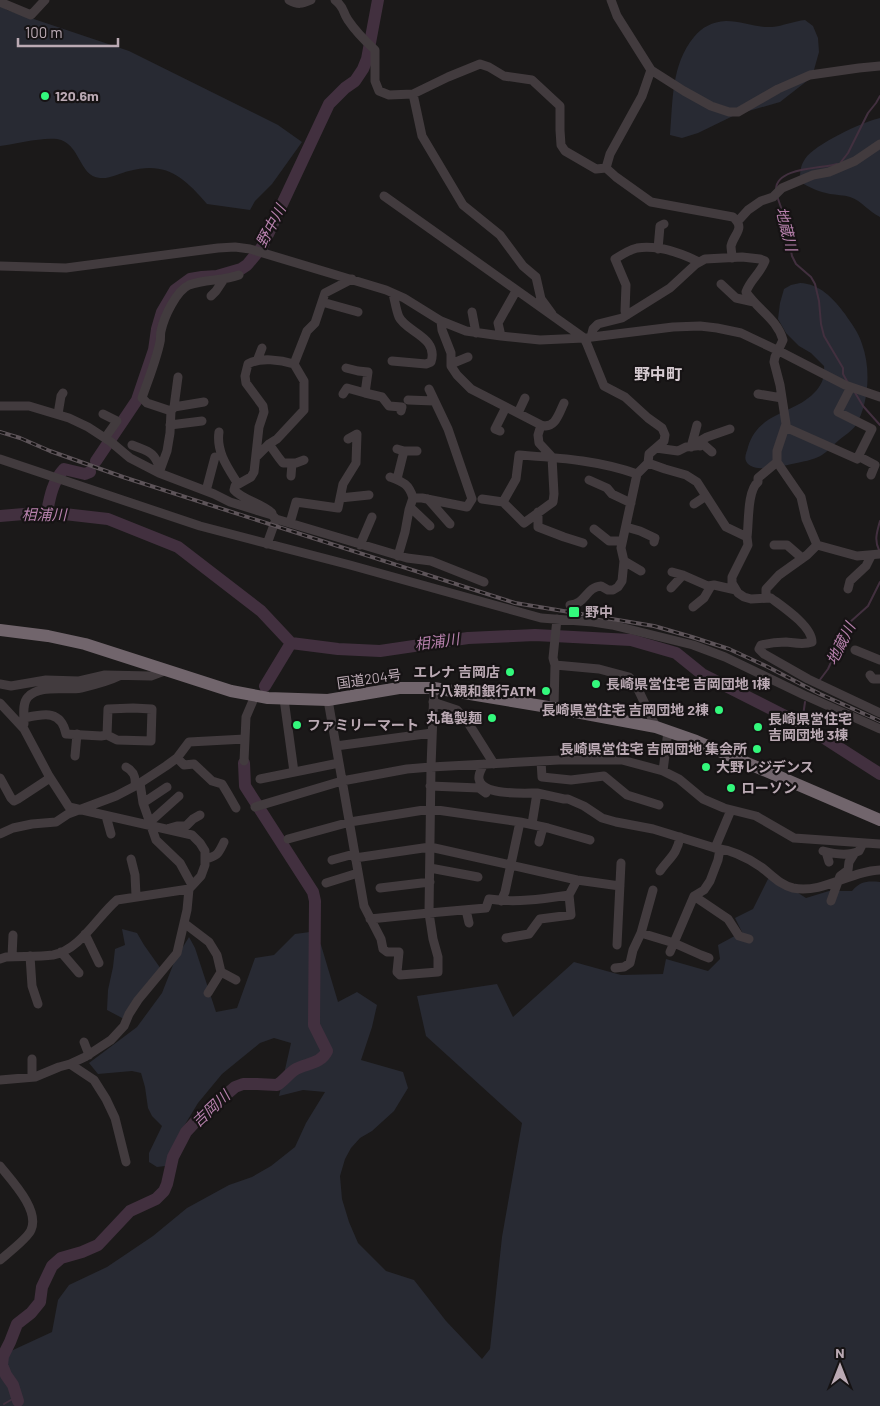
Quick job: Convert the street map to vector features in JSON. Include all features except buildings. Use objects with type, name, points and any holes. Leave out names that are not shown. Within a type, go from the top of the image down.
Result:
[{"type":"highway","name":"国道204号","points":[[0,630],[48,636],[86,644],[231,691],[268,698],[328,700],[399,688],[434,688],[554,708],[662,729],[696,741],[880,820]]},
{"type":"street","points":[[0,2],[31,15],[44,0]]},
{"type":"street","points":[[289,0],[300,5],[311,0]]},
{"type":"street","points":[[335,0],[342,5],[346,17],[359,36],[375,50],[375,82],[379,91],[389,95],[413,94],[480,64],[504,76],[532,80],[560,106],[560,130],[565,150],[596,168],[606,168],[651,202],[733,216],[738,221],[739,229],[731,245],[732,258]]},
{"type":"street","points":[[611,0],[617,16],[651,70],[711,106],[729,112],[738,112],[778,89],[810,75],[880,66]]},
{"type":"street","points":[[606,168],[610,154],[642,96],[651,70]]},
{"type":"street","points":[[413,94],[422,136],[463,204],[500,235],[523,266],[536,277],[541,298],[555,319]]},
{"type":"street","points":[[738,221],[748,210],[761,201],[774,197],[782,188],[813,174],[830,172],[855,161],[880,144]]},
{"type":"street","points":[[384,196],[555,319],[587,338]]},
{"type":"street","points":[[658,249],[660,226],[664,224]]},
{"type":"street","points":[[0,266],[66,268],[218,248],[250,248],[386,290],[404,298],[441,321],[466,331],[540,340],[587,338],[673,327],[700,326],[717,328],[741,333],[851,387],[880,397]]},
{"type":"street","points":[[627,315],[625,311],[626,285],[615,259],[638,248],[658,249],[689,257],[699,262]]},
{"type":"street","points":[[570,605],[576,605],[596,586],[613,590],[622,581],[624,561],[621,548],[637,474],[648,463],[649,454],[664,440],[665,435],[662,428],[648,418],[626,397],[604,386],[587,344],[587,338],[598,324],[627,315],[670,288],[699,262],[705,259],[760,258],[764,260],[762,269],[746,292],[772,319],[781,332],[783,340],[774,362],[786,424],[777,451],[777,462],[801,497],[806,518],[817,545]]},
{"type":"street","points":[[199,400],[173,409],[147,403],[142,398],[160,342],[161,331],[178,294],[187,286],[239,275]]},
{"type":"street","points":[[211,296],[224,279]]},
{"type":"street","points":[[294,364],[307,331],[315,323],[325,293],[352,279]]},
{"type":"street","points":[[721,284],[736,298],[755,302]]},
{"type":"street","points":[[501,336],[498,323],[516,291]]},
{"type":"street","points":[[392,361],[426,364],[431,362],[432,358],[428,343],[420,334],[399,318],[393,294]]},
{"type":"street","points":[[322,302],[346,305],[358,312]]},
{"type":"street","points":[[472,312],[476,333]]},
{"type":"street","points":[[441,321],[442,330],[451,353],[451,364],[457,375],[471,389],[546,427],[551,426],[564,403]]},
{"type":"street","points":[[257,361],[262,348]]},
{"type":"street","points":[[451,364],[468,356]]},
{"type":"street","points":[[256,456],[277,439],[304,410],[304,381],[294,364],[281,360],[253,361],[248,364],[245,376],[246,383],[263,406],[264,412],[259,427],[254,472],[251,477],[235,486],[234,490],[259,503],[270,511],[276,519]]},
{"type":"street","points":[[346,368],[368,372],[365,393]]},
{"type":"street","points":[[159,471],[166,451],[178,377]]},
{"type":"street","points":[[785,427],[841,456],[857,459],[872,429],[838,412],[851,387]]},
{"type":"street","points":[[344,394],[347,388],[382,397],[386,407],[402,407],[402,411]]},
{"type":"street","points":[[412,502],[428,499],[467,507],[472,499],[448,429],[429,389]]},
{"type":"street","points":[[58,414],[60,396],[63,393]]},
{"type":"street","points":[[758,394],[782,398]]},
{"type":"street","points":[[518,413],[525,398]]},
{"type":"street","points":[[408,400],[434,401]]},
{"type":"street","points":[[0,406],[29,406],[58,414],[88,427],[130,458],[230,502],[272,515],[276,519],[360,545],[398,556],[431,561],[484,582]]},
{"type":"street","points":[[500,431],[495,429],[506,407]]},
{"type":"street","points":[[103,414],[117,421],[105,438]]},
{"type":"street","points":[[170,425],[202,420]]},
{"type":"street","points":[[482,499],[503,502],[524,522],[553,502],[552,457],[539,442],[538,435],[541,425]]},
{"type":"street","points":[[696,446],[697,425]]},
{"type":"street","points":[[696,446],[706,437],[730,429]]},
{"type":"street","points":[[219,432],[218,438],[224,463],[238,484]]},
{"type":"street","points":[[290,523],[296,502],[338,508],[343,484],[356,462],[357,434],[348,439]]},
{"type":"street","points":[[269,444],[283,463],[304,460]]},
{"type":"street","points":[[132,445],[152,453],[156,459],[159,471]]},
{"type":"street","points":[[656,448],[678,451],[686,447],[704,445],[712,452]]},
{"type":"street","points":[[398,556],[406,532],[412,502],[411,490],[404,483],[393,478],[400,450],[417,451]]},
{"type":"street","points":[[503,502],[516,479],[519,455],[590,461],[637,474]]},
{"type":"street","points":[[858,456],[875,465],[871,474]]},
{"type":"street","points":[[206,491],[215,457]]},
{"type":"street","points":[[0,458],[200,526],[350,565],[541,618],[556,624],[593,622],[693,645],[725,657],[880,729]]},
{"type":"street","points":[[777,462],[758,478],[758,482],[754,486],[748,515],[748,545],[732,577],[732,583],[736,590],[744,597],[752,599],[771,598],[786,609],[806,627],[812,637],[812,642],[806,644],[768,643],[761,645],[759,649],[764,654],[808,678],[880,713]]},
{"type":"street","points":[[291,476],[292,463]]},
{"type":"street","points":[[648,463],[686,475],[697,482],[726,526],[747,536]]},
{"type":"street","points":[[594,484],[607,488],[612,494],[631,503]]},
{"type":"street","points":[[340,498],[369,495]]},
{"type":"street","points":[[694,504],[706,496]]},
{"type":"street","points":[[428,499],[450,524]]},
{"type":"street","points":[[412,502],[430,526]]},
{"type":"street","points":[[538,512],[538,526],[583,543]]},
{"type":"street","points":[[360,545],[372,517]]},
{"type":"street","points":[[267,544],[276,519]]},
{"type":"street","points":[[626,527],[655,538],[654,542]]},
{"type":"street","points":[[594,529],[609,541],[622,541]]},
{"type":"street","points":[[774,545],[787,545],[802,558]]},
{"type":"street","points":[[817,545],[857,556],[875,555]]},
{"type":"street","points":[[766,598],[766,589],[779,575],[817,545]]},
{"type":"street","points":[[848,589],[850,581],[875,555]]},
{"type":"street","points":[[624,561],[641,571]]},
{"type":"street","points":[[672,572],[708,586],[714,585],[736,590]]},
{"type":"street","points":[[671,588],[683,575]]},
{"type":"street","points":[[693,606],[704,598],[710,586]]},
{"type":"street","points":[[554,708],[556,624]]},
{"type":"street","points":[[859,649],[880,660]]},
{"type":"street","points":[[554,662],[599,669],[628,677],[636,685],[662,729],[663,771]]},
{"type":"street","points":[[0,684],[10,686],[46,680],[79,681],[105,675],[151,676],[167,670]]},
{"type":"street","points":[[870,675],[873,679],[880,679]]},
{"type":"street","points":[[24,729],[27,697],[42,690],[80,688],[108,681],[119,676]]},
{"type":"street","points":[[328,700],[364,906],[381,939],[383,949],[387,952],[399,952],[397,972],[400,975],[438,972],[438,957],[429,912],[430,786],[434,688]]},
{"type":"street","points":[[244,761],[246,717],[255,696]]},
{"type":"street","points":[[284,699],[294,772]]},
{"type":"street","points":[[433,702],[457,710],[467,721],[494,764]]},
{"type":"street","points":[[0,703],[24,729],[50,778],[69,807],[151,824],[192,835],[205,851],[205,865],[201,876],[190,887],[117,900],[108,907],[76,944],[54,955],[0,959]]},
{"type":"street","points":[[24,718],[45,714],[50,715],[61,720],[66,734],[107,735],[117,740],[151,740],[152,709],[108,709],[107,735]]},
{"type":"street","points":[[336,746],[432,733]]},
{"type":"street","points":[[76,756],[77,734]]},
{"type":"street","points":[[0,834],[13,828],[56,822],[68,814],[116,796],[137,785],[176,758],[189,742],[245,739]]},
{"type":"street","points":[[176,758],[184,765],[194,764],[212,781],[222,784],[236,808]]},
{"type":"street","points":[[254,807],[342,781],[407,769],[541,761],[622,760],[663,771],[678,779],[703,799],[731,810],[756,816],[794,838],[880,844]]},
{"type":"street","points":[[541,761],[542,777],[570,780],[604,776],[627,795],[659,805]]},
{"type":"street","points":[[260,779],[339,763]]},
{"type":"street","points":[[484,764],[478,776],[482,785],[502,792],[517,790],[534,795],[568,799],[584,806],[602,818],[653,829],[726,850],[760,866],[784,886],[807,890],[820,888],[859,873],[880,870]]},
{"type":"street","points":[[0,1080],[32,1077],[59,1066],[70,1064],[111,1040],[124,1026],[138,1000],[177,953],[187,910],[190,887],[180,863],[156,840],[134,774],[131,769],[126,767]]},
{"type":"street","points":[[0,778],[14,801],[50,778]]},
{"type":"street","points":[[430,786],[479,788],[492,795],[510,797],[534,795]]},
{"type":"street","points":[[143,803],[163,788]]},
{"type":"street","points":[[532,824],[534,795]]},
{"type":"street","points":[[151,824],[179,796]]},
{"type":"street","points":[[288,839],[350,822],[430,809],[476,820],[532,824],[590,840]]},
{"type":"street","points":[[670,952],[694,896],[704,890],[710,881],[718,860],[718,848],[731,810]]},
{"type":"street","points":[[167,829],[186,826],[200,815]]},
{"type":"street","points":[[106,816],[110,834]]},
{"type":"street","points":[[501,901],[505,892],[520,822]]},
{"type":"street","points":[[539,842],[543,827]]},
{"type":"street","points":[[660,871],[676,852],[680,837]]},
{"type":"street","points":[[205,859],[215,857],[224,842]]},
{"type":"street","points":[[831,901],[840,876],[848,870],[849,862],[854,854],[859,851],[862,843]]},
{"type":"street","points":[[332,860],[430,846],[577,880],[620,886]]},
{"type":"street","points":[[830,862],[824,851],[854,854]]},
{"type":"street","points":[[131,859],[135,875],[136,896]]},
{"type":"street","points":[[617,945],[621,862]]},
{"type":"street","points":[[430,868],[478,877]]},
{"type":"street","points":[[326,883],[358,873]]},
{"type":"street","points":[[506,938],[529,934],[540,919],[571,915],[569,895],[577,880]]},
{"type":"street","points":[[380,888],[430,882]]},
{"type":"street","points":[[615,968],[624,967],[630,963],[653,890]]},
{"type":"street","points":[[370,919],[486,908],[489,899],[501,901],[526,900],[569,895]]},
{"type":"street","points":[[694,896],[728,918],[739,936],[749,939]]},
{"type":"street","points":[[466,910],[469,923]]},
{"type":"street","points":[[184,923],[209,942],[217,955],[221,972],[208,993]]},
{"type":"street","points":[[641,933],[674,943],[709,958]]},
{"type":"street","points":[[84,934],[99,962]]},
{"type":"street","points":[[12,957],[13,935]]},
{"type":"street","points":[[61,952],[79,973]]},
{"type":"street","points":[[30,956],[32,986],[38,1004]]},
{"type":"street","points":[[221,972],[236,980]]},
{"type":"street","points":[[84,1042],[88,1055]]},
{"type":"street","points":[[32,1059],[32,1077]]},
{"type":"street","points":[[70,1064],[94,1080],[106,1099],[115,1118],[126,1162]]},
{"type":"street","points":[[0,1166],[21,1192],[32,1210],[31,1230],[0,1260]]},
{"type":"shaded area","points":[[0,5],[7,10],[129,51],[278,125],[302,142],[272,184],[255,201],[250,210],[207,204],[182,179],[164,170],[142,168],[107,178],[93,176],[87,172],[71,147],[57,139],[36,140],[0,146]]},
{"type":"shaded area","points":[[805,20],[813,26],[818,38],[819,52],[812,77],[780,102],[735,115],[698,133],[682,138],[670,135],[674,84],[677,71],[686,48],[700,30],[712,24],[726,21],[772,27]]},
{"type":"shaded area","points":[[880,118],[880,217],[848,196],[822,192],[800,182],[802,164],[810,153],[840,134]]},
{"type":"shaded area","points":[[800,283],[814,286],[831,297],[855,328],[865,353],[867,364],[864,406],[856,425],[822,455],[807,461],[781,466],[768,468],[754,467],[749,465],[745,457],[753,435],[768,420],[806,400],[817,390],[824,374],[824,366],[786,333],[778,319],[784,289]]},
{"type":"shaded area","points":[[770,875],[806,898],[829,891],[852,891],[864,882],[880,882],[880,1406],[0,1406],[0,1356],[52,1332],[58,1300],[69,1285],[107,1267],[153,1236],[187,1208],[229,1185],[252,1177],[271,1166],[295,1147],[306,1123],[325,1092],[303,1090],[279,1096],[291,1043],[274,1038],[260,1043],[222,1074],[198,1103],[181,1131],[175,1152],[165,1166],[157,1167],[149,1162],[149,1153],[162,1126],[152,1116],[148,1108],[141,1073],[132,1071],[98,1074],[89,1063],[137,1027],[162,993],[175,960],[189,937],[195,948],[216,1012],[237,1008],[255,958],[274,955],[295,934],[310,932],[321,945],[338,1002],[357,992],[377,1005],[361,1060],[403,1072],[408,1088],[394,1111],[372,1131],[360,1138],[351,1148],[345,1159],[340,1176],[342,1199],[358,1243],[386,1271],[414,1280],[446,1321],[482,1359],[490,1349],[502,1237],[522,1123],[426,1036],[417,996],[497,984],[513,1017],[574,962],[621,975],[663,974],[666,959],[708,971],[720,959],[718,945],[742,932],[735,918],[753,909]]},
{"type":"shaded area","points":[[122,929],[137,933],[161,969],[124,1019],[107,1010],[108,990],[115,949],[125,945]]},
{"type":"waterway","name":"野中川","points":[[96,461],[137,400],[154,350],[162,312],[175,290],[190,279],[217,276],[241,269],[247,265],[262,247],[329,104],[355,81],[363,69],[367,59],[378,0]]},
{"type":"waterway","name":"地蔵川","points":[[841,162],[848,153],[868,113],[880,96]]},
{"type":"waterway","name":"地蔵川","points":[[776,189],[778,182],[792,173],[837,164]]},
{"type":"waterway","name":"地蔵川","points":[[777,196],[784,216],[792,256],[796,264],[811,277],[815,284],[824,336],[843,368],[843,374],[848,383]]},
{"type":"waterway","name":"地蔵川","points":[[854,391],[863,406],[880,425]]},
{"type":"waterway","name":"野中川","points":[[47,512],[55,484],[64,469],[85,474],[90,472]]},
{"type":"waterway","name":"相浦川","points":[[0,516],[47,512],[108,519],[178,547],[261,611],[291,643],[338,649],[380,651],[468,638],[535,635],[631,640],[676,653],[702,674],[807,727],[880,774]]},
{"type":"waterway","name":"地蔵川","points":[[879,550],[876,539],[880,521]]},
{"type":"waterway","name":"地蔵川","points":[[819,681],[828,669],[849,623],[868,606],[880,582]]},
{"type":"waterway","name":"吉岡川","points":[[265,686],[291,643]]},
{"type":"waterway","name":"地蔵川","points":[[805,702],[803,716],[807,727]]},
{"type":"waterway","name":"吉岡川","points":[[18,1401],[13,1385],[2,1365],[3,1356],[17,1324],[31,1313],[40,1302],[42,1287],[52,1266],[61,1258],[98,1245],[130,1211],[156,1199],[164,1191],[173,1157],[186,1132],[235,1087],[243,1084],[277,1085],[296,1069],[313,1063],[327,1051],[314,1025],[315,901],[313,892],[245,786],[244,763]]},
{"type":"waterway","points":[[4,1404],[16,1397]]},
{"type":"railway","points":[[0,432],[123,477],[515,603],[654,626],[729,649],[880,721]]},
{"type":"place","name":"120.6m","points":[[45,96]]},
{"type":"place","name":"野中","points":[[574,612]]},
{"type":"place","name":"エレナ 吉岡店","points":[[510,672]]},
{"type":"place","name":"長崎県営住宅 吉岡団地 1棟","points":[[596,684]]},
{"type":"place","name":"十八親和銀行ATM","points":[[546,691]]},
{"type":"place","name":"長崎県営住宅 吉岡団地 2棟","points":[[719,710]]},
{"type":"place","name":"丸亀製麺","points":[[492,718]]},
{"type":"place","name":"ファミリーマート","points":[[297,725]]},
{"type":"place","name":"長崎県営住宅 吉岡団地 3棟","points":[[758,727]]},
{"type":"place","name":"長崎県営住宅 吉岡団地 集会所","points":[[757,749]]},
{"type":"place","name":"大野レジデンス","points":[[706,767]]},
{"type":"place","name":"ローソン","points":[[731,788]]},
{"type":"district","name":"野中町","points":[[658,374]]}]
